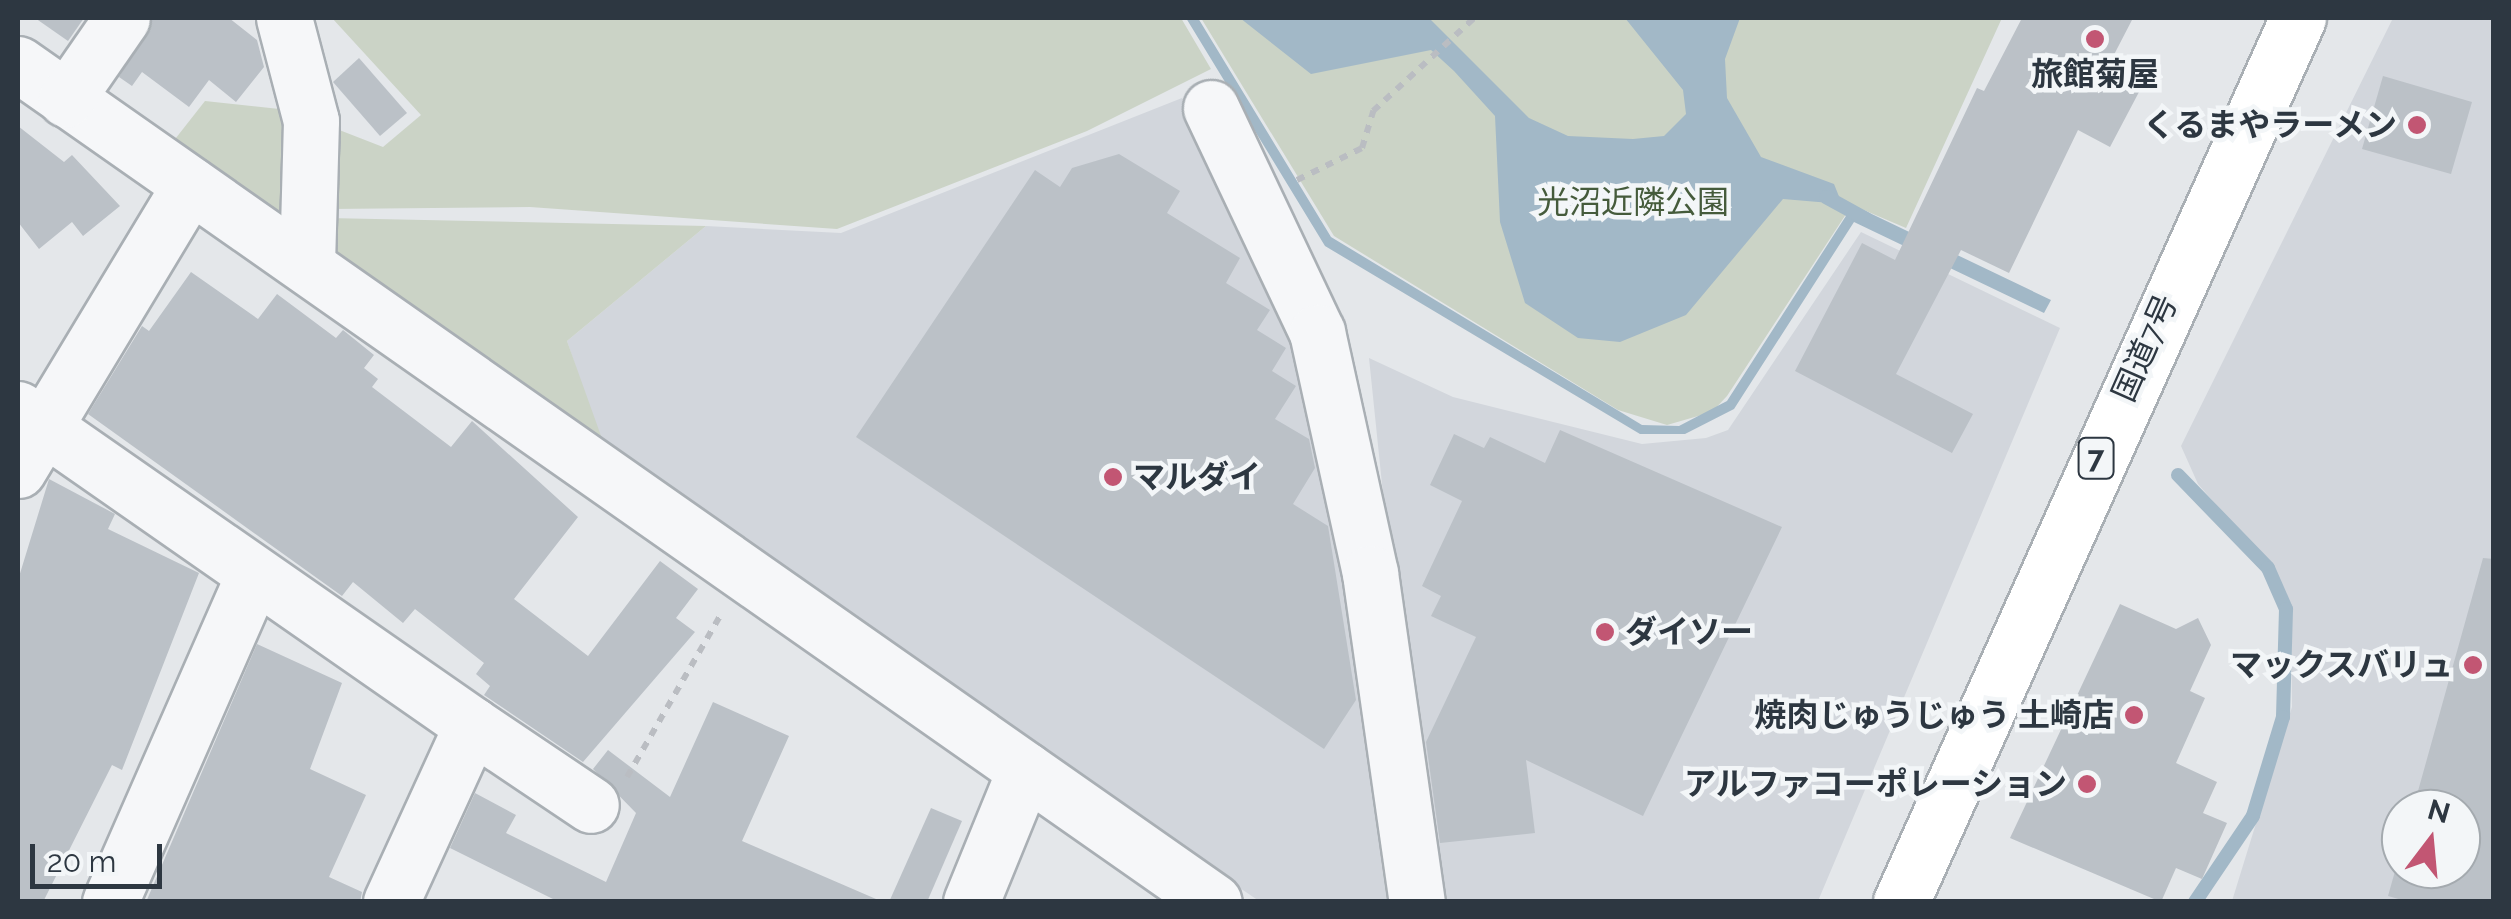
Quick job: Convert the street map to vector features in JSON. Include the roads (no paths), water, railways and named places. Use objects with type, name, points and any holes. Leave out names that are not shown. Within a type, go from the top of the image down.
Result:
[{"type":"highway","name":"国道7号","points":[[1902,902],[2298,18]]},
{"type":"street","points":[[66,99],[122,18]]},
{"type":"street","points":[[284,18],[311,121],[307,265]]},
{"type":"street","points":[[18,64],[1214,902]]},
{"type":"street","points":[[1211,108],[1317,332],[1370,573],[1417,902]]},
{"type":"street","points":[[190,186],[24,435],[254,574],[591,805]]},
{"type":"street","points":[[110,902],[254,574]]},
{"type":"street","points":[[391,902],[472,725]]},
{"type":"street","points":[[972,902],[1025,770]]},
{"type":"water","points":[[1186,18],[1198,18],[1331,237],[1642,425],[1679,426],[1727,401],[1853,205],[2051,300],[2044,313],[1854,222],[1734,409],[1685,434],[1640,434],[1325,246]]},
{"type":"water","points":[[1240,18],[1429,18],[1529,118],[1568,136],[1633,139],[1664,136],[1686,114],[1683,90],[1625,18],[1740,18],[1725,59],[1727,98],[1761,157],[1834,184],[1842,204],[1783,199],[1686,315],[1620,342],[1578,338],[1525,303],[1500,222],[1495,116],[1454,71],[1431,50],[1311,74]]},
{"type":"waterway","points":[[1826,197],[1866,219]]},
{"type":"waterway","points":[[2178,475],[2268,568],[2286,609],[2283,717],[2253,816],[2195,902]]},
{"type":"place","name":"旅館菊屋","points":[[2095,39]]},
{"type":"place","name":"くるまやラーメン","points":[[2417,125]]},
{"type":"place","name":"マルダイ","points":[[1113,477]]},
{"type":"place","name":"ダイソー","points":[[1605,632]]},
{"type":"place","name":"マックスバリュ","points":[[2473,665]]},
{"type":"place","name":"焼肉じゅうじゅう 土崎店","points":[[2134,715]]},
{"type":"place","name":"アルファコーポレーション","points":[[2087,784]]},
{"type":"park label","name":"光沼近隣公園","points":[[1633,202]]}]
